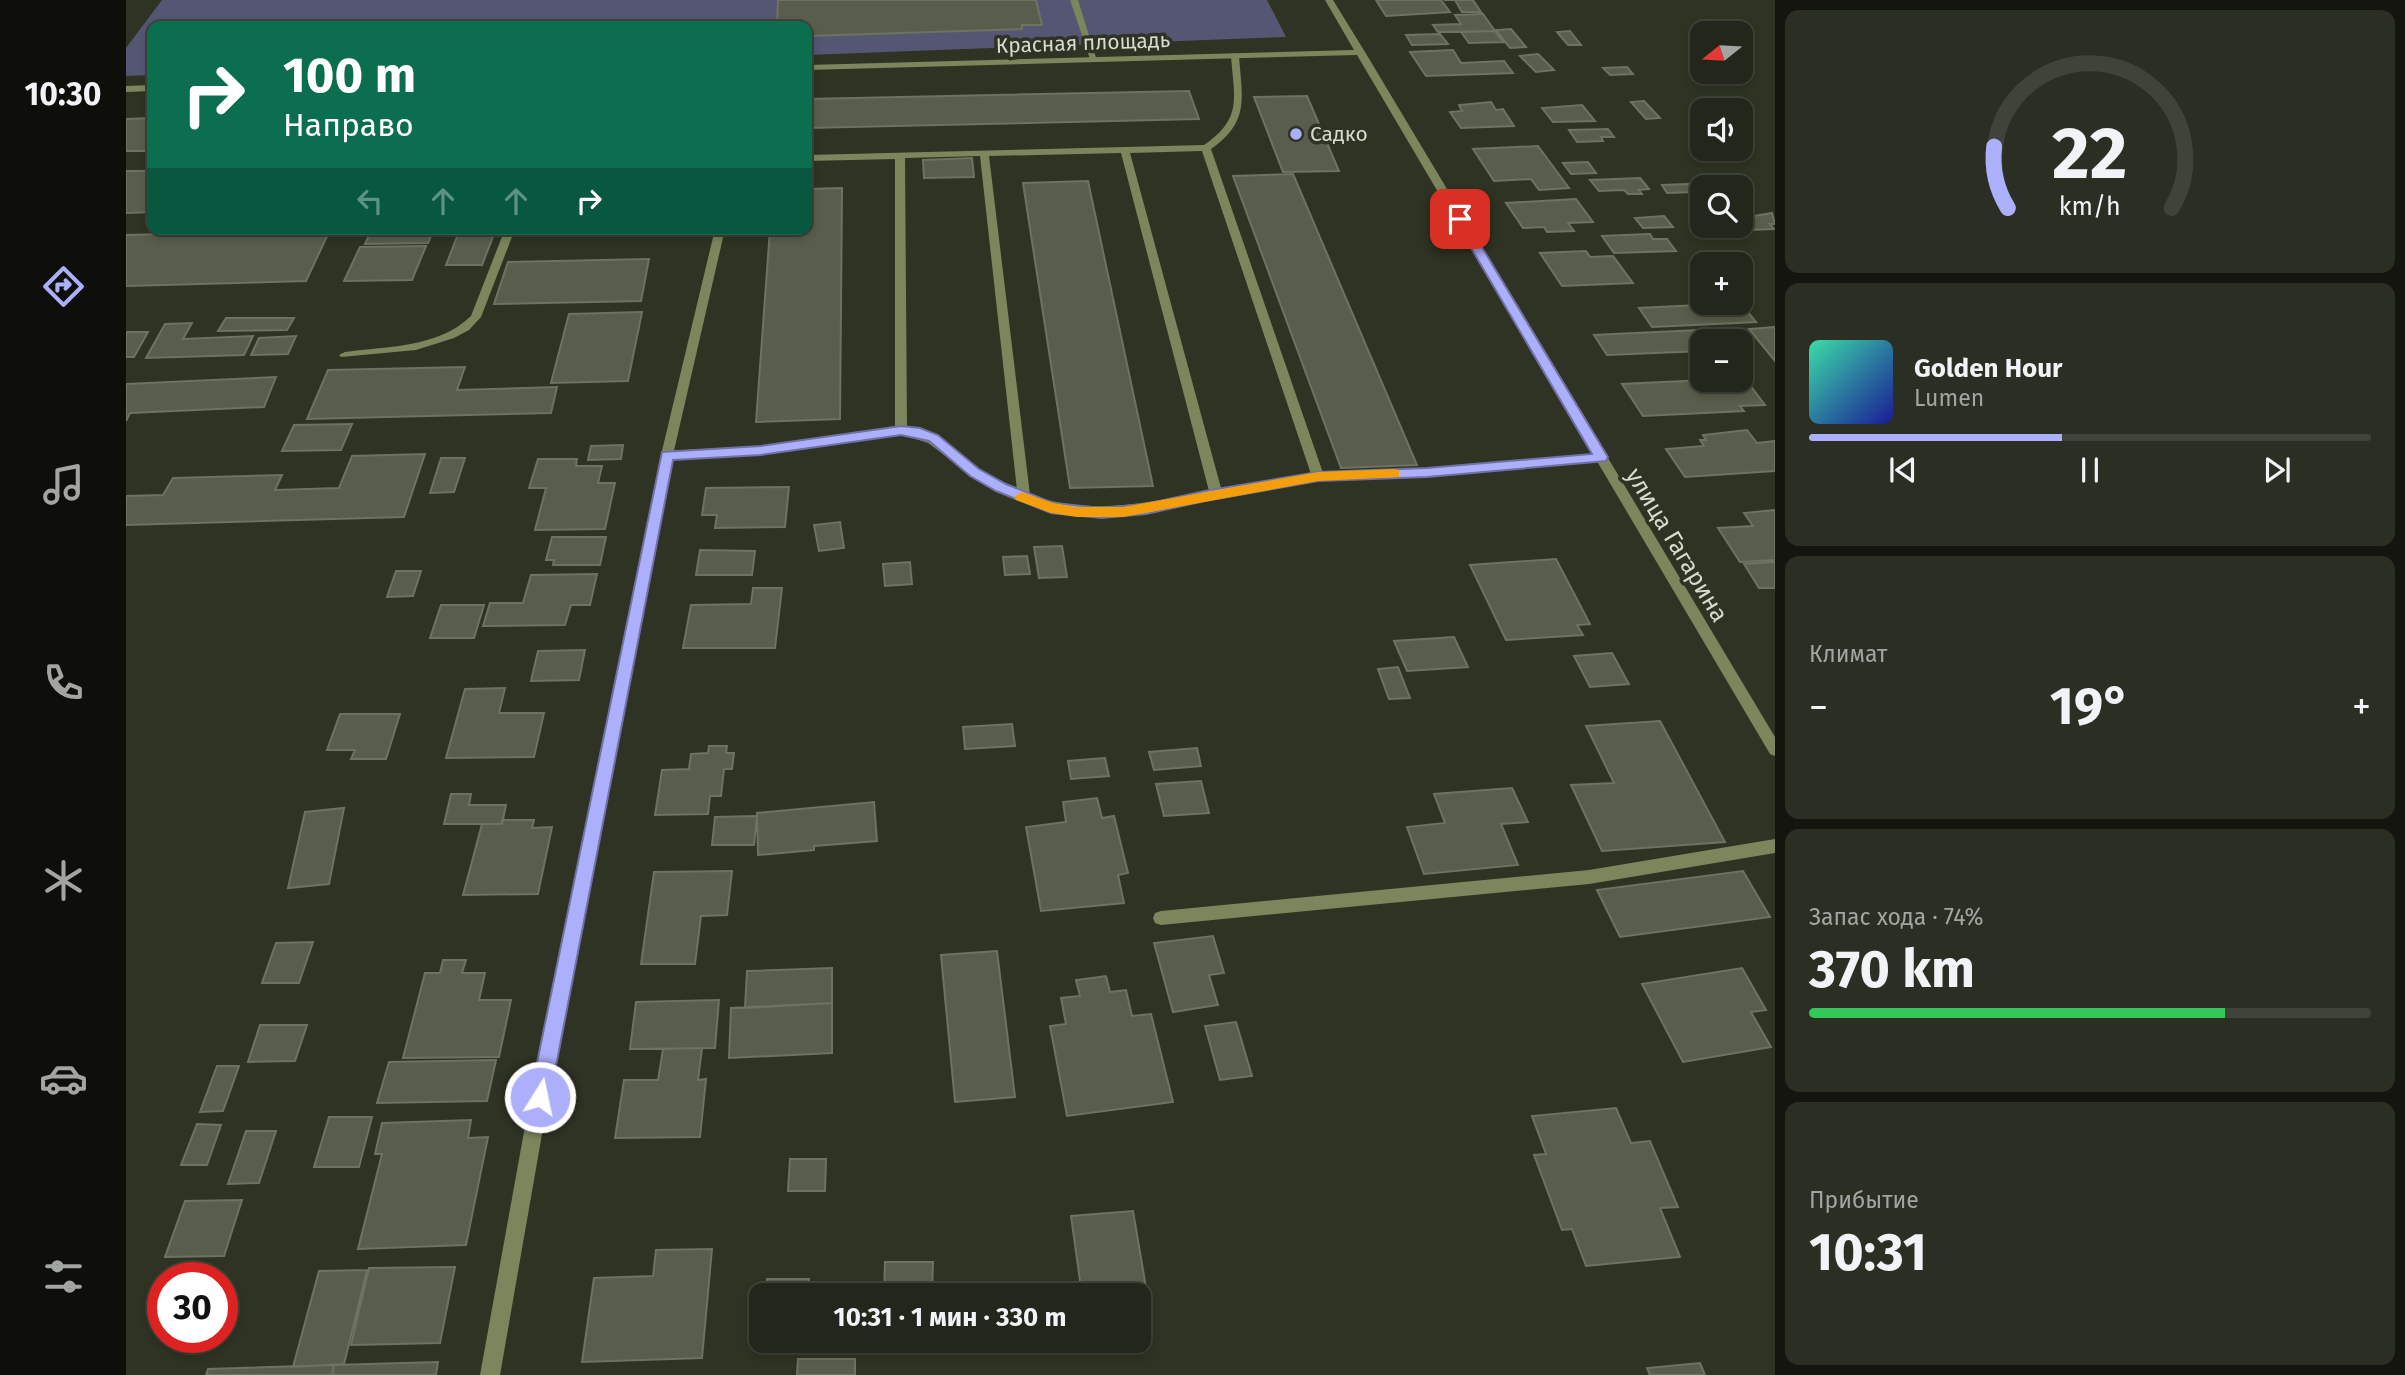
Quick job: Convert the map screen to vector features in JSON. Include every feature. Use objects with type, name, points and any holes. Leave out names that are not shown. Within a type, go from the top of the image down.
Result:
[{"type":"street","points":[[1074,0],[1094,59]]},
{"type":"street","name":"улица Гагарина","points":[[1329,0],[1775,750]]},
{"type":"street","name":"Красная площадь","points":[[812,68],[1361,52]]},
{"type":"street","points":[[812,158],[1206,148],[1228,132],[1234,123],[1237,113],[1234,56]]},
{"type":"street","points":[[126,89],[147,88]]},
{"type":"street","points":[[1206,148],[1318,477]]},
{"type":"street","points":[[1125,150],[1216,494]]},
{"type":"street","points":[[984,153],[1024,498]]},
{"type":"street","points":[[900,155],[901,430]]},
{"type":"street","points":[[345,355],[436,342],[467,328],[476,317],[508,235]]},
{"type":"street","points":[[490,1375],[547,1058],[667,455],[718,235]]},
{"type":"street","points":[[667,455],[757,451],[901,430],[934,438],[975,472],[1024,498],[1051,508],[1102,513],[1146,509],[1318,477],[1427,472],[1601,457]]},
{"type":"street","points":[[1161,918],[1589,877],[1775,846]]},
{"type":"shaded area","points":[[162,0],[1267,0],[1286,37],[812,55],[812,21],[147,21],[147,75],[126,76],[126,48]]},
{"type":"building","points":[[778,0],[1036,0],[1042,25],[1022,25],[1022,29],[812,36],[812,21],[777,21]]},
{"type":"building","points":[[1376,0],[1441,0],[1450,12],[1386,16]]},
{"type":"building","points":[[1455,0],[1473,0],[1481,12],[1462,12]]},
{"type":"building","points":[[1483,14],[1495,31],[1438,32],[1433,25],[1461,24],[1455,15]]},
{"type":"building","points":[[1511,29],[1526,47],[1510,48],[1496,30]]},
{"type":"building","points":[[1495,31],[1503,42],[1469,43],[1461,32]]},
{"type":"building","points":[[1570,31],[1581,45],[1568,45],[1557,32]]},
{"type":"building","points":[[1440,34],[1448,44],[1412,45],[1406,35]]},
{"type":"building","points":[[1453,50],[1461,63],[1504,61],[1513,73],[1426,76],[1410,52]]},
{"type":"building","points":[[1538,54],[1554,70],[1536,72],[1520,56]]},
{"type":"building","points":[[1627,67],[1633,74],[1610,75],[1603,68]]},
{"type":"building","points":[[1189,91],[1199,119],[812,128],[812,99]]},
{"type":"building","name":"Садко","points":[[1307,96],[1339,171],[1283,172],[1254,97]]},
{"type":"building","points":[[1644,101],[1660,118],[1646,119],[1631,102]]},
{"type":"building","points":[[1491,102],[1496,110],[1503,109],[1514,126],[1461,128],[1450,112],[1462,111],[1459,105]]},
{"type":"building","points":[[1582,105],[1595,121],[1553,122],[1542,108]]},
{"type":"building","points":[[147,118],[147,151],[126,151],[126,119]]},
{"type":"building","points":[[1608,129],[1614,137],[1601,137],[1603,141],[1577,142],[1569,130]]},
{"type":"building","points":[[1538,146],[1569,188],[1539,190],[1531,179],[1494,181],[1473,149]]},
{"type":"building","points":[[972,158],[974,177],[924,178],[923,160]]},
{"type":"building","points":[[1588,162],[1596,173],[1571,174],[1563,163]]},
{"type":"building","points":[[126,171],[147,171],[147,212],[126,213]]},
{"type":"building","points":[[1293,174],[1417,465],[1341,468],[1233,176]]},
{"type":"building","points":[[1640,178],[1649,189],[1639,190],[1642,194],[1628,194],[1624,190],[1599,191],[1590,180]]},
{"type":"building","points":[[1088,181],[1153,486],[1070,488],[1023,183]]},
{"type":"building","points":[[1689,184],[1690,192],[1667,193],[1662,185]]},
{"type":"building","points":[[842,188],[840,419],[756,422],[770,235],[812,235],[812,189]]},
{"type":"building","points":[[1576,199],[1593,222],[1568,223],[1574,231],[1547,232],[1544,227],[1523,228],[1506,203]]},
{"type":"building","points":[[1772,213],[1775,224],[1770,224],[1774,229],[1753,230],[1753,216]]},
{"type":"building","points":[[1664,216],[1673,227],[1643,228],[1635,218]]},
{"type":"building","points":[[1650,234],[1653,239],[1667,239],[1676,251],[1614,253],[1602,236]]},
{"type":"building","points":[[126,235],[328,235],[306,281],[126,286]]},
{"type":"building","points":[[369,235],[431,235],[428,243],[365,244]]},
{"type":"building","points":[[458,235],[494,235],[482,265],[446,265]]},
{"type":"building","points":[[426,246],[412,280],[344,281],[360,247]]},
{"type":"building","points":[[1586,251],[1590,257],[1613,256],[1633,283],[1562,286],[1540,253]]},
{"type":"building","points":[[649,259],[641,301],[494,304],[508,262]]},
{"type":"building","points":[[1690,306],[1690,315],[1750,315],[1756,322],[1652,327],[1639,308]]},
{"type":"building","points":[[642,312],[628,381],[551,383],[569,314]]},
{"type":"building","points":[[226,318],[294,318],[287,330],[218,331]]},
{"type":"building","points":[[192,323],[183,339],[253,336],[244,355],[146,358],[165,324]]},
{"type":"building","points":[[1775,327],[1775,361],[1753,334],[1753,329],[1749,329]]},
{"type":"building","points":[[1690,330],[1690,352],[1607,355],[1594,335]]},
{"type":"building","points":[[126,332],[148,332],[134,357],[126,357]]},
{"type":"building","points":[[296,336],[288,354],[251,355],[259,338]]},
{"type":"building","points":[[465,367],[457,390],[557,387],[551,413],[307,419],[328,370]]},
{"type":"building","points":[[276,377],[264,407],[130,413],[126,421],[126,384]]},
{"type":"building","points":[[1690,381],[1690,392],[1753,392],[1753,389],[1765,405],[1740,406],[1744,411],[1643,416],[1622,384]]},
{"type":"building","points":[[352,424],[341,450],[282,451],[294,425]]},
{"type":"building","points":[[1747,430],[1757,443],[1775,441],[1775,471],[1685,477],[1666,449],[1704,446],[1700,440],[1706,440],[1703,435]]},
{"type":"building","points":[[623,445],[621,459],[588,460],[591,446]]},
{"type":"building","points":[[425,454],[404,517],[126,525],[126,496],[163,495],[173,478],[282,475],[275,490],[339,488],[352,456]]},
{"type":"building","points":[[441,458],[465,458],[454,492],[430,493]]},
{"type":"building","points":[[538,459],[577,459],[576,466],[602,466],[598,483],[615,483],[605,529],[535,530],[546,488],[529,488]]},
{"type":"building","points":[[789,487],[785,527],[715,528],[717,515],[702,515],[706,488]]},
{"type":"building","points":[[1775,510],[1775,560],[1740,562],[1718,528],[1753,526],[1744,513]]},
{"type":"building","points":[[840,522],[844,548],[819,551],[814,525]]},
{"type":"building","points":[[552,537],[606,537],[600,565],[553,565],[554,560],[546,560]]},
{"type":"building","points":[[1062,546],[1067,577],[1039,578],[1034,547]]},
{"type":"building","points":[[700,550],[755,551],[752,575],[696,575]]},
{"type":"building","points":[[1027,556],[1030,574],[1005,575],[1003,557]]},
{"type":"building","points":[[1556,559],[1590,624],[1577,625],[1583,635],[1506,640],[1470,565]]},
{"type":"building","points":[[910,562],[912,584],[885,586],[883,564]]},
{"type":"building","points":[[1775,562],[1775,588],[1759,588],[1744,564]]},
{"type":"building","points":[[396,571],[421,571],[413,596],[387,597]]},
{"type":"building","points":[[597,574],[590,605],[571,605],[565,625],[483,626],[490,603],[523,603],[531,575]]},
{"type":"building","points":[[753,588],[782,588],[775,648],[683,648],[691,605],[751,604]]},
{"type":"building","points":[[441,605],[484,605],[474,638],[430,638]]},
{"type":"building","points":[[1454,637],[1468,667],[1407,671],[1394,641]]},
{"type":"building","points":[[585,650],[579,680],[531,681],[538,651]]},
{"type":"building","points":[[1612,653],[1629,684],[1590,687],[1574,656]]},
{"type":"building","points":[[1398,667],[1410,698],[1389,699],[1378,669]]},
{"type":"building","points":[[505,688],[499,713],[544,713],[534,757],[446,758],[465,689]]},
{"type":"building","points":[[340,714],[400,714],[386,759],[351,759],[355,750],[327,750]]},
{"type":"building","points":[[1660,721],[1725,842],[1602,851],[1571,785],[1614,783],[1586,726]]},
{"type":"building","points":[[1012,724],[1015,746],[965,749],[963,727]]},
{"type":"building","points":[[709,746],[727,746],[726,753],[734,753],[732,769],[724,769],[721,796],[710,796],[708,814],[655,815],[662,770],[689,769],[691,754],[708,753]]},
{"type":"building","points":[[1197,748],[1201,766],[1154,770],[1149,752]]},
{"type":"building","points":[[1105,758],[1109,776],[1071,779],[1068,761]]},
{"type":"building","points":[[1201,781],[1209,813],[1164,816],[1156,784]]},
{"type":"building","points":[[1512,788],[1528,822],[1501,824],[1518,865],[1424,874],[1407,827],[1445,823],[1434,794]]},
{"type":"building","points":[[451,794],[471,794],[469,805],[506,805],[502,824],[444,824]]},
{"type":"building","points":[[1097,798],[1102,818],[1114,816],[1128,873],[1118,875],[1124,903],[1041,911],[1026,827],[1066,822],[1063,802]]},
{"type":"building","points":[[874,802],[877,841],[814,846],[814,850],[758,855],[757,813]]},
{"type":"building","points":[[344,808],[329,884],[288,888],[305,812]]},
{"type":"building","points":[[757,816],[754,845],[712,845],[715,817]]},
{"type":"building","points":[[502,820],[534,820],[532,828],[552,827],[538,894],[463,895],[482,824],[502,824]]},
{"type":"building","points":[[732,871],[727,915],[701,916],[695,964],[641,964],[654,872]]},
{"type":"building","points":[[1743,871],[1770,917],[1620,937],[1597,890]]},
{"type":"building","points":[[1213,936],[1224,973],[1209,975],[1218,1005],[1173,1012],[1154,943]]},
{"type":"building","points":[[313,942],[299,983],[262,983],[276,943]]},
{"type":"building","points":[[997,951],[1015,1097],[955,1102],[941,955]]},
{"type":"building","points":[[443,960],[466,960],[462,973],[485,973],[479,1000],[511,1000],[499,1057],[403,1058],[425,973],[440,973]]},
{"type":"building","points":[[832,968],[832,1003],[745,1008],[747,971]]},
{"type":"building","points":[[1742,968],[1766,1010],[1751,1012],[1771,1047],[1683,1062],[1642,984]]},
{"type":"building","points":[[1106,976],[1110,992],[1126,990],[1132,1016],[1151,1014],[1173,1102],[1067,1116],[1050,1026],[1066,1024],[1061,998],[1080,996],[1076,980]]},
{"type":"building","points":[[719,1000],[715,1048],[630,1049],[636,1002]]},
{"type":"building","points":[[832,1003],[832,1053],[729,1058],[731,1008]]},
{"type":"building","points":[[1236,1022],[1252,1076],[1220,1080],[1205,1026]]},
{"type":"building","points":[[260,1025],[307,1025],[295,1061],[248,1062]]},
{"type":"building","points":[[702,1048],[698,1080],[706,1079],[700,1137],[615,1138],[624,1080],[658,1080],[663,1049]]},
{"type":"building","points":[[496,1060],[487,1101],[377,1103],[389,1062]]},
{"type":"building","points":[[217,1066],[239,1066],[223,1111],[200,1112]]},
{"type":"building","points":[[1616,1108],[1631,1143],[1650,1141],[1678,1207],[1660,1208],[1680,1257],[1586,1266],[1572,1229],[1562,1230],[1534,1155],[1546,1154],[1532,1116]]},
{"type":"building","points":[[329,1117],[372,1117],[359,1167],[314,1167]]},
{"type":"building","points":[[471,1120],[468,1138],[488,1137],[466,1245],[358,1249],[382,1154],[375,1154],[382,1123]]},
{"type":"building","points":[[197,1124],[221,1125],[207,1165],[181,1165]]},
{"type":"building","points":[[246,1131],[276,1131],[259,1183],[228,1184]]},
{"type":"building","points":[[790,1159],[826,1159],[825,1191],[788,1191]]},
{"type":"building","points":[[242,1200],[224,1256],[165,1257],[185,1201]]},
{"type":"building","points":[[1133,1211],[1145,1283],[1080,1283],[1071,1216]]},
{"type":"building","points":[[712,1249],[702,1358],[582,1362],[594,1278],[653,1276],[656,1250]]},
{"type":"building","points":[[885,1262],[933,1262],[932,1283],[884,1283]]},
{"type":"building","points":[[455,1267],[440,1343],[351,1345],[369,1268]]},
{"type":"building","points":[[367,1270],[344,1364],[293,1367],[319,1271]]},
{"type":"building","points":[[767,1279],[809,1279],[809,1283],[767,1283]]},
{"type":"building","points":[[798,1359],[855,1359],[855,1375],[797,1375]]},
{"type":"building","points":[[438,1362],[436,1375],[332,1375],[334,1365]]},
{"type":"building","points":[[1700,1363],[1705,1375],[1650,1375],[1647,1368]]},
{"type":"building","points":[[334,1365],[332,1375],[206,1375],[208,1369]]},
{"type":"slow traffic","points":[[1021,497],[1051,508],[1077,512],[1123,512],[1318,477],[1394,474]]},
{"type":"place","name":"Садко","points":[[1296,134]]},
{"type":"route","points":[[540,1097],[667,455],[761,451],[901,430],[934,438],[975,472],[1024,498],[1051,508],[1102,513],[1146,509],[1318,477],[1460,470],[1601,457],[1460,219]]}]
